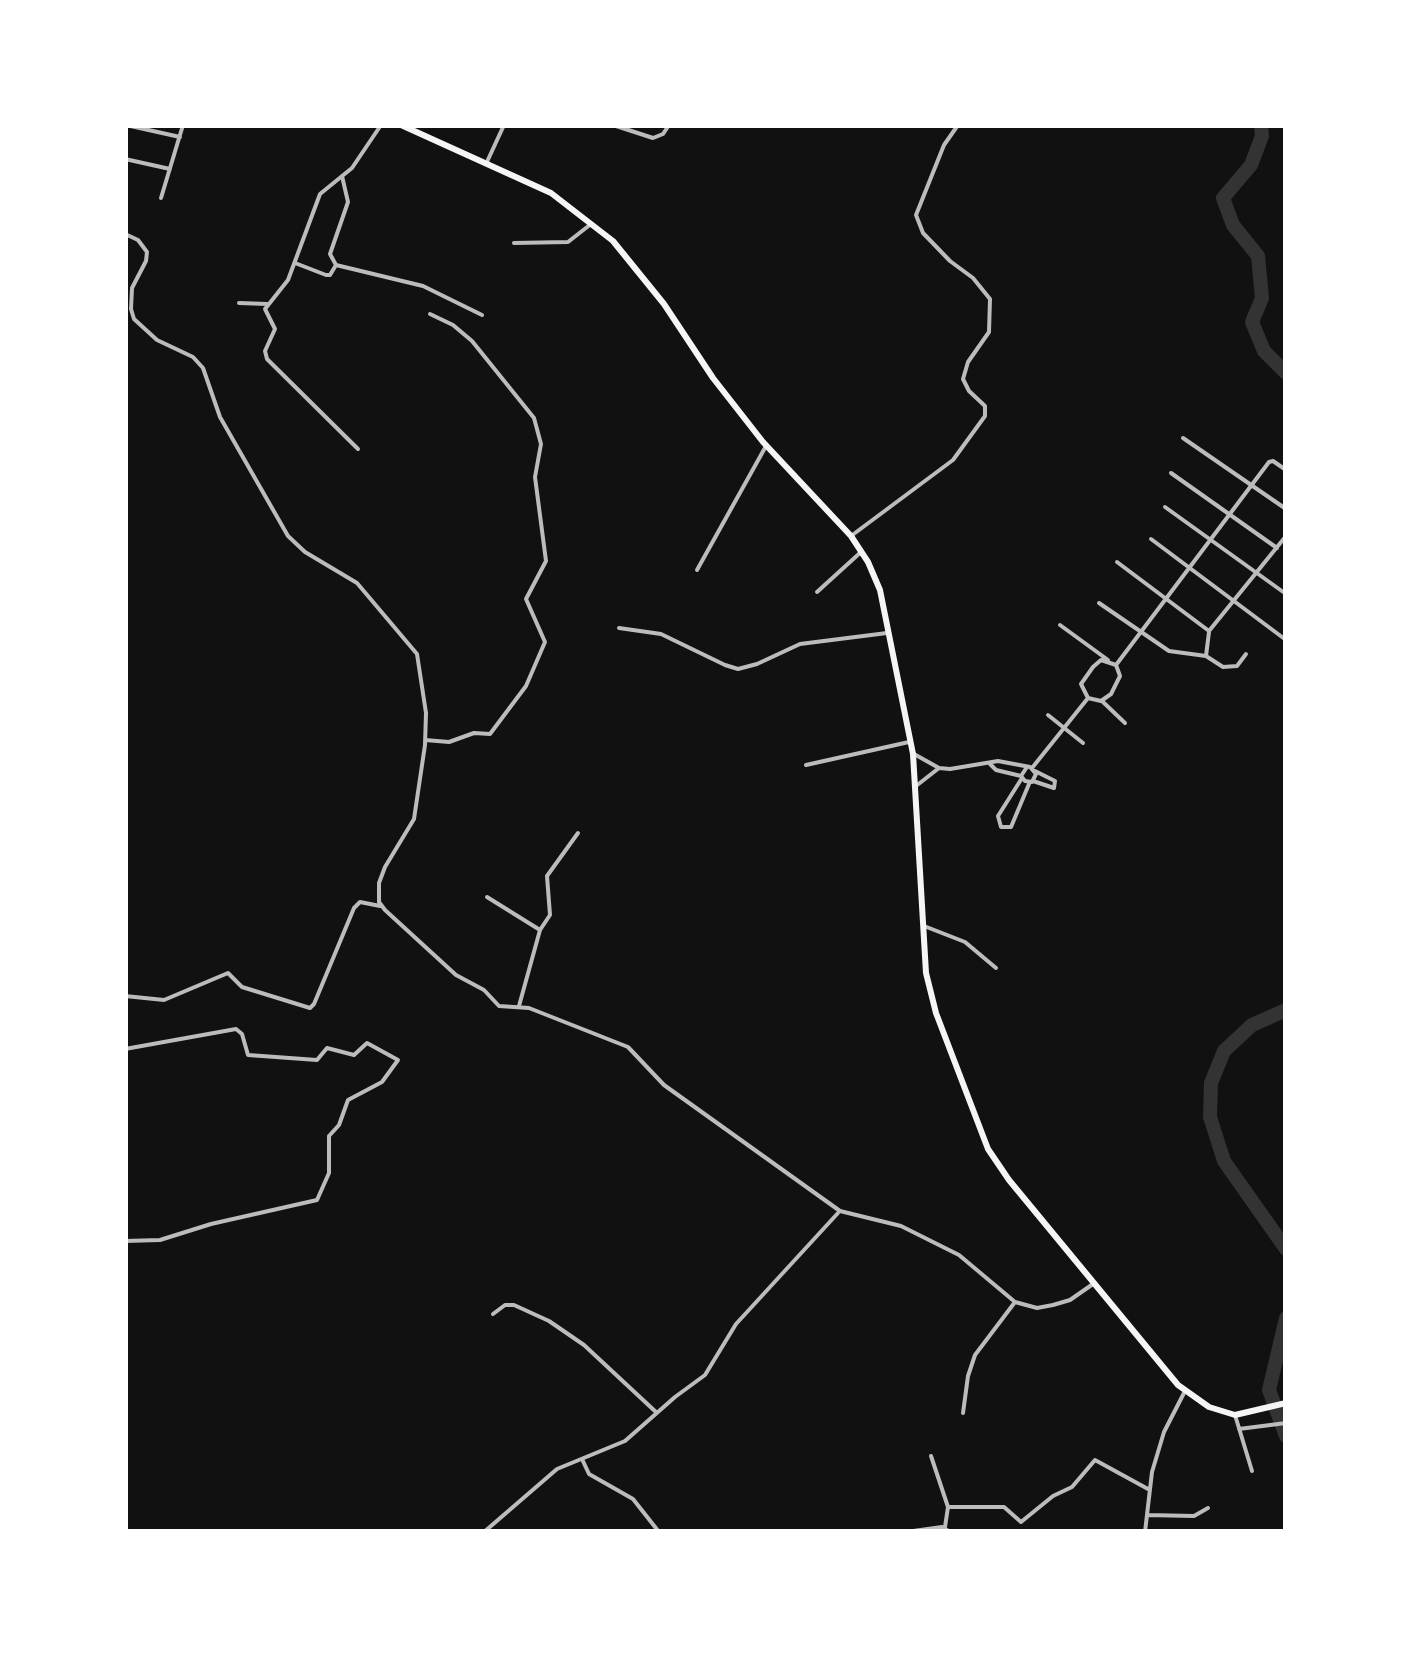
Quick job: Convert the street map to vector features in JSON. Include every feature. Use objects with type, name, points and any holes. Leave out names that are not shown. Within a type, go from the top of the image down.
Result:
[{"type":"main road","points":[[401,125],[551,193],[613,241],[664,304],[712,378],[766,446],[851,536],[880,590],[913,754],[926,973],[936,1013],[988,1150],[1093,1284],[1185,1392],[1209,1407],[1239,1415],[1286,1403]]},
{"type":"street","points":[[126,125],[180,137]]},
{"type":"street","points":[[161,198],[184,125]]},
{"type":"street","points":[[358,449],[267,359],[266,351],[275,329],[264,309],[288,280],[320,194],[342,176],[382,125]]},
{"type":"street","points":[[486,164],[504,125]]},
{"type":"street","points":[[614,125],[653,138],[663,134],[669,125]]},
{"type":"street","points":[[851,536],[953,460],[986,412],[964,379],[968,362],[988,332],[990,300],[973,278],[923,233],[916,215],[944,144],[958,125]]},
{"type":"street","points":[[125,159],[170,169]]},
{"type":"street","points":[[342,176],[348,202],[330,254],[336,265],[423,286],[482,315]]},
{"type":"street","points":[[514,243],[568,242],[591,224]]},
{"type":"street","points":[[125,234],[138,240],[147,252],[132,288],[134,319],[158,340],[199,362],[213,390],[220,417],[288,536],[305,552],[357,582],[417,654],[425,707],[425,740],[414,819],[384,866],[379,883],[383,906]]},
{"type":"street","points":[[295,263],[330,275],[336,265]]},
{"type":"street","points":[[239,303],[267,304]]},
{"type":"street","points":[[425,740],[449,742],[474,733],[490,734],[526,686],[545,642],[526,599],[544,568],[546,554],[535,477],[541,444],[534,418],[472,341],[453,325],[430,314]]},
{"type":"street","points":[[1183,438],[1286,509]]},
{"type":"street","points":[[697,570],[766,446]]},
{"type":"street","points":[[1116,664],[1270,461],[1286,470]]},
{"type":"street","points":[[1171,473],[1286,550]]},
{"type":"street","points":[[1165,508],[1286,594]]},
{"type":"street","points":[[1206,656],[1209,631],[1286,536]]},
{"type":"street","points":[[1151,539],[1286,640]]},
{"type":"street","points":[[817,592],[860,552]]},
{"type":"street","points":[[1116,562],[1209,631]]},
{"type":"street","points":[[1100,603],[1174,654],[1206,656],[1232,669],[1246,654]]},
{"type":"street","points":[[1060,625],[1116,664],[1120,672],[1117,682],[1101,701]]},
{"type":"street","points":[[619,628],[661,634],[724,666],[738,668],[763,662],[795,645],[888,633]]},
{"type":"street","points":[[1108,660],[1098,662],[1083,680],[1082,689],[1088,698],[1101,701],[1125,723]]},
{"type":"street","points":[[1031,768],[1032,781],[1011,827],[1001,828],[998,816],[1022,777],[1088,698]]},
{"type":"street","points":[[1048,716],[1083,743]]},
{"type":"street","points":[[806,765],[910,742]]},
{"type":"street","points":[[913,754],[940,768],[998,761],[1031,768],[1056,783],[1049,788],[996,770],[990,764]]},
{"type":"street","points":[[916,786],[940,768]]},
{"type":"street","points":[[519,1006],[540,930],[550,915],[550,868],[578,833]]},
{"type":"street","points":[[486,897],[540,930]]},
{"type":"street","points":[[125,996],[164,1000],[228,973],[242,987],[310,1008],[358,903],[383,906],[453,972],[484,990],[495,1003],[519,1006],[628,1047],[664,1085],[840,1211],[902,1226],[959,1255],[1015,1302],[1038,1308],[1070,1300],[1093,1284]]},
{"type":"street","points":[[924,926],[965,942],[996,968]]},
{"type":"street","points":[[125,1049],[236,1029],[241,1032],[248,1055],[317,1060],[327,1048],[354,1055],[367,1043],[398,1060],[382,1082],[348,1100],[340,1125],[329,1136],[328,1172],[317,1200],[210,1224],[160,1240],[125,1242]]},
{"type":"street","points":[[484,1532],[558,1469],[624,1441],[709,1371],[736,1324],[840,1211]]},
{"type":"street","points":[[963,1412],[975,1355],[1015,1302]]},
{"type":"street","points":[[494,1314],[505,1305],[514,1305],[549,1321],[584,1345],[657,1413]]},
{"type":"street","points":[[1145,1532],[1148,1489],[1164,1432],[1185,1392]]},
{"type":"street","points":[[1239,1415],[1239,1429],[1252,1471]]},
{"type":"street","points":[[1239,1429],[1286,1423]]},
{"type":"street","points":[[906,1532],[947,1530],[948,1506],[931,1456]]},
{"type":"street","points":[[582,1459],[588,1474],[633,1498],[659,1532]]},
{"type":"street","points":[[948,1506],[1004,1507],[1023,1522],[1053,1496],[1072,1487],[1096,1459],[1148,1489]]},
{"type":"street","points":[[1147,1515],[1194,1516],[1208,1508]]},
{"type":"waterway","points":[[1261,125],[1262,136],[1251,165],[1223,198],[1233,225],[1258,256],[1262,298],[1252,322],[1264,351],[1286,373]]},
{"type":"waterway","points":[[1286,1010],[1252,1025],[1224,1051],[1211,1083],[1210,1117],[1224,1161],[1286,1249]]},
{"type":"waterway","points":[[1286,1318],[1269,1390],[1286,1436]]}]
